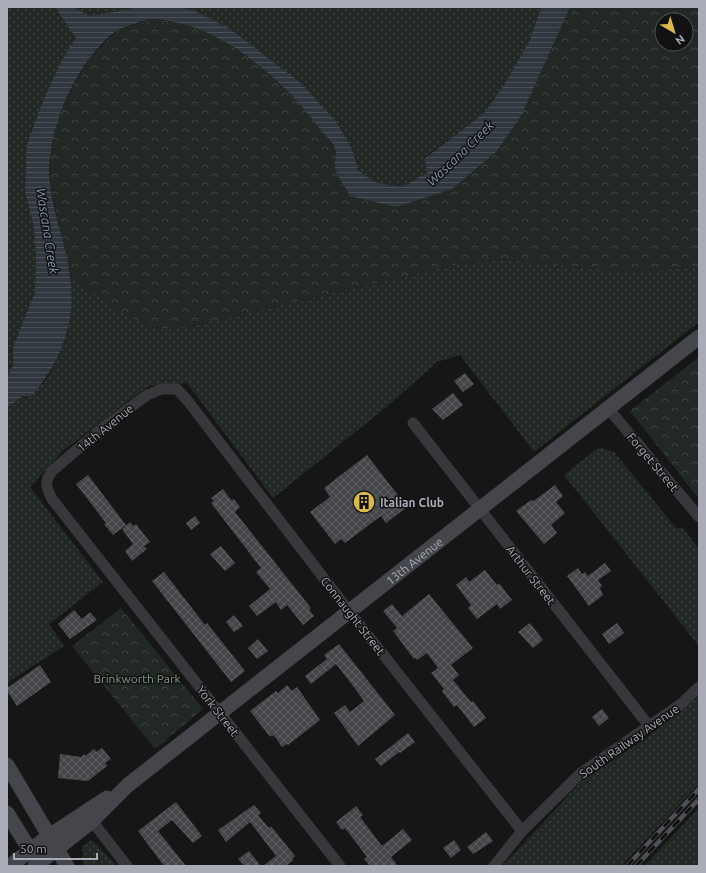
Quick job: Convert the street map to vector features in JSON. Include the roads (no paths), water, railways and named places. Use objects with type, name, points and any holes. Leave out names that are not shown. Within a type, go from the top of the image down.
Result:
[{"type":"street","name":"13th Avenue","points":[[10,866],[49,836],[128,785],[699,336]]},
{"type":"street","name":"14th Avenue","points":[[52,499],[46,488],[47,479],[52,471],[100,430],[147,395],[162,389],[177,389],[187,400]]},
{"type":"street","name":"Connaught Street","points":[[187,400],[349,611],[522,831]]},
{"type":"street","name":"Forget Street","points":[[608,408],[699,516]]},
{"type":"street","name":"Arthur Street","points":[[413,423],[649,726]]},
{"type":"street","name":"York Street","points":[[52,499],[340,866]]},
{"type":"street","name":"South Railway Avenue","points":[[494,866],[522,831],[581,773],[681,704],[699,687]]},
{"type":"street","points":[[7,765],[67,866]]},
{"type":"street","name":"13th Avenue","points":[[38,865],[92,821],[128,785]]},
{"type":"street","points":[[7,813],[38,865]]},
{"type":"street","points":[[92,821],[127,866]]},
{"type":"water","name":"Wascana Creek","points":[[55,7],[73,7],[90,16],[139,7],[178,7],[193,10],[229,28],[303,85],[337,123],[352,149],[358,170],[374,182],[402,187],[428,172],[424,159],[485,112],[504,85],[529,42],[541,7],[570,7],[522,114],[497,151],[452,189],[396,207],[350,196],[336,171],[334,163],[334,146],[307,113],[276,80],[238,50],[218,38],[198,29],[159,19],[145,20],[116,31],[101,45],[88,61],[76,80],[65,100],[57,122],[52,144],[49,165],[50,185],[68,262],[70,277],[71,309],[67,333],[53,367],[39,387],[31,396],[23,396],[7,408],[7,377],[13,366],[13,347],[35,292],[36,256],[34,228],[25,191],[27,145],[41,106],[62,60],[76,38]]},
{"type":"railway","points":[[627,866],[699,789]]},
{"type":"railway","points":[[636,866],[699,799]]},
{"type":"place","name":"Italian Club","points":[[364,502]]},
{"type":"park label","name":"Brinkworth Park","points":[[137,678]]}]
